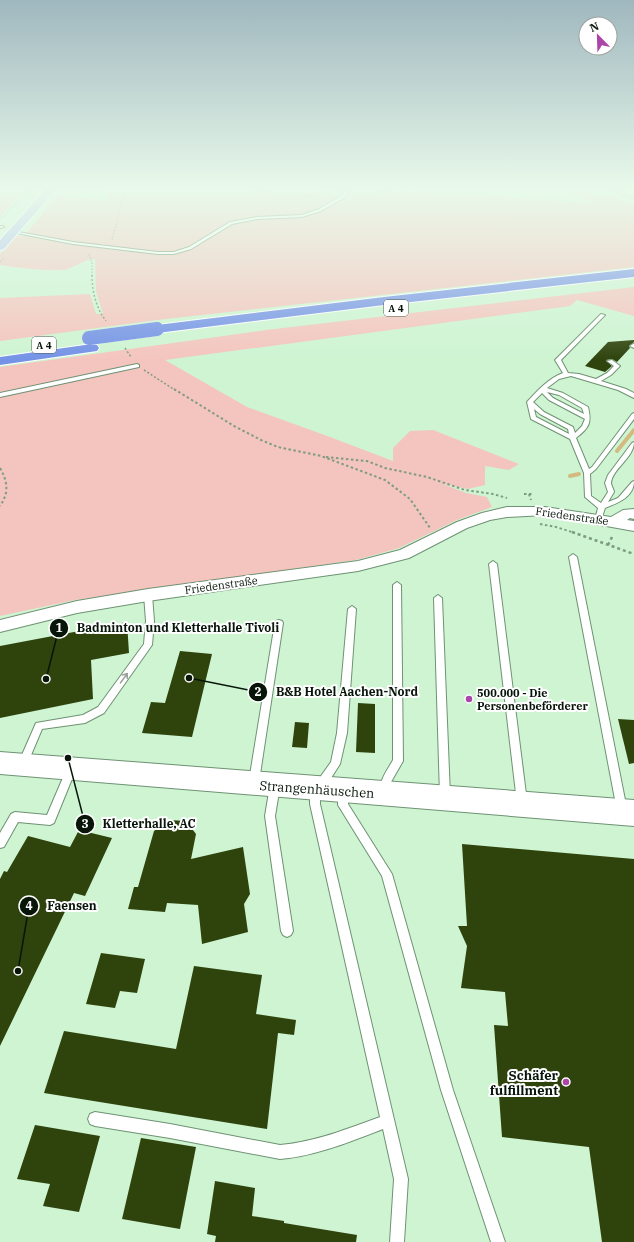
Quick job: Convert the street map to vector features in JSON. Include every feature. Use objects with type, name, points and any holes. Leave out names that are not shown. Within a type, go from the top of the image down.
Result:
[{"type":"highway","name":"A 4","points":[[0,351],[90,343],[384,301],[634,273]]},
{"type":"highway","name":"A 4","points":[[158,334],[634,282]]},
{"type":"highway","name":"A 4","points":[[0,360],[90,343]]},
{"type":"street","name":"Friedenstraße","points":[[0,626],[77,607],[148,594],[358,566],[404,554],[462,525],[487,516],[516,511],[600,513],[614,528]]},
{"type":"street","name":"Friedenstraße","points":[[614,528],[628,513],[634,514]]},
{"type":"street","name":"Friedenstraße","points":[[614,528],[634,526]]},
{"type":"street","name":"Strangenhäuschen","points":[[11,764],[628,813]]},
{"type":"lane","points":[[85,244],[158,253],[174,253],[190,248],[197,244]]},
{"type":"lane","points":[[566,374],[558,360],[603,315]]},
{"type":"lane","points":[[597,381],[609,374],[617,366],[610,361]]},
{"type":"lane","points":[[0,396],[137,366]]},
{"type":"lane","points":[[530,402],[556,377],[566,374],[579,375],[622,390],[634,396]]},
{"type":"lane","points":[[543,389],[546,395],[551,399],[588,418],[588,422],[573,438]]},
{"type":"lane","points":[[530,402],[542,412],[571,428],[573,438],[587,473],[588,497],[600,513]]},
{"type":"lane","points":[[530,402],[533,418],[573,438]]},
{"type":"lane","points":[[587,473],[594,468],[634,415]]},
{"type":"lane","points":[[600,513],[611,492],[608,482],[611,475],[634,444]]},
{"type":"lane","points":[[600,513],[620,500],[634,483]]},
{"type":"lane","points":[[573,557],[628,813]]},
{"type":"lane","points":[[493,564],[522,805]]},
{"type":"lane","points":[[386,794],[386,781],[398,761],[397,585]]},
{"type":"lane","points":[[11,764],[39,726],[85,719],[101,710],[148,645],[150,621],[148,594]]},
{"type":"lane","points":[[438,598],[445,798]]},
{"type":"lane","points":[[352,609],[342,734],[335,764],[326,776],[327,790],[317,812],[401,1179],[397,1242]]},
{"type":"lane","points":[[279,623],[265,785],[287,931]]},
{"type":"lane","points":[[0,843],[15,817],[50,820],[71,768]]},
{"type":"lane","points":[[327,790],[343,805],[387,874],[447,1090],[498,1242]]},
{"type":"lane","points":[[95,1119],[170,1131],[280,1152],[291,1152],[330,1141],[388,1121]]},
{"type":"path","points":[[92,260],[93,291],[101,316],[108,323]]},
{"type":"path","points":[[123,346],[137,366],[248,434],[278,446],[321,456],[385,480],[410,499],[429,527],[438,537]]},
{"type":"path","points":[[321,456],[367,461],[385,468],[427,477],[465,490],[500,496],[508,499],[520,518],[526,522],[556,527],[634,554]]},
{"type":"path","points":[[0,468],[8,486],[8,492],[0,506]]},
{"type":"path","points":[[608,545],[614,528]]},
{"type":"shaded area","points":[[9,244],[634,244],[634,267],[157,320],[0,341],[0,298],[90,294],[96,314],[103,314],[96,291],[95,259],[91,259],[63,270],[39,270],[0,265],[0,254]]},
{"type":"shaded area","points":[[634,287],[634,316],[577,300],[570,306],[165,360],[247,407],[393,461],[393,448],[410,431],[433,430],[519,464],[509,470],[485,466],[485,485],[468,489],[443,484],[466,493],[487,497],[492,507],[457,520],[399,548],[356,560],[75,600],[0,616],[0,367],[266,330]]},
{"type":"building","points":[[634,340],[634,342],[629,346],[630,348],[617,362],[612,359],[606,360],[612,366],[605,372],[585,366],[608,342]]},
{"type":"building","points":[[127,622],[129,653],[91,660],[93,699],[0,718],[0,646]]},
{"type":"building","points":[[180,651],[212,654],[192,737],[142,733],[151,702],[165,703]]},
{"type":"building","points":[[358,703],[375,704],[375,753],[356,752]]},
{"type":"building","points":[[618,719],[634,720],[634,763],[629,764]]},
{"type":"building","points":[[295,722],[309,723],[307,748],[292,747]]},
{"type":"building","points":[[169,820],[186,821],[196,834],[191,859],[243,847],[250,894],[244,904],[248,932],[202,944],[198,905],[167,903],[165,912],[128,909],[134,887],[138,887],[154,831]]},
{"type":"building","points":[[79,830],[112,838],[85,896],[74,893],[0,1046],[0,879],[4,871],[7,872],[28,836],[70,847]]},
{"type":"building","name":"Schäfer fulfillment","points":[[462,844],[634,859],[634,1242],[602,1242],[589,1147],[502,1137],[494,1025],[508,1026],[505,992],[461,988],[467,946],[458,926],[467,926]]},
{"type":"building","points":[[101,953],[145,959],[137,993],[120,991],[115,1008],[86,1004]]},
{"type":"building","points":[[194,966],[262,975],[256,1014],[296,1020],[294,1035],[278,1033],[267,1129],[44,1093],[64,1031],[176,1049]]},
{"type":"building","points":[[35,1125],[100,1136],[79,1212],[43,1206],[50,1184],[17,1179]]},
{"type":"building","points":[[141,1138],[196,1147],[180,1229],[122,1219]]},
{"type":"building","points":[[215,1181],[255,1188],[252,1216],[357,1235],[356,1242],[215,1242],[216,1236],[207,1234]]},
{"type":"waterway","points":[[617,451],[634,430]]},
{"type":"waterway","points":[[570,476],[579,474]]},
{"type":"place","name":"B&B Hotel Aachen-Nord","points":[[189,678]]},
{"type":"place","name":"Badminton und Kletterhalle Tivoli","points":[[46,679]]},
{"type":"place","name":"500.000 - Die Personenbeförderer","points":[[469,699]]},
{"type":"place","name":"Kletterhalle, AC","points":[[68,758]]},
{"type":"place","name":"Faensen","points":[[18,971]]},
{"type":"place","name":"Schäfer fulfillment","points":[[566,1082]]}]
